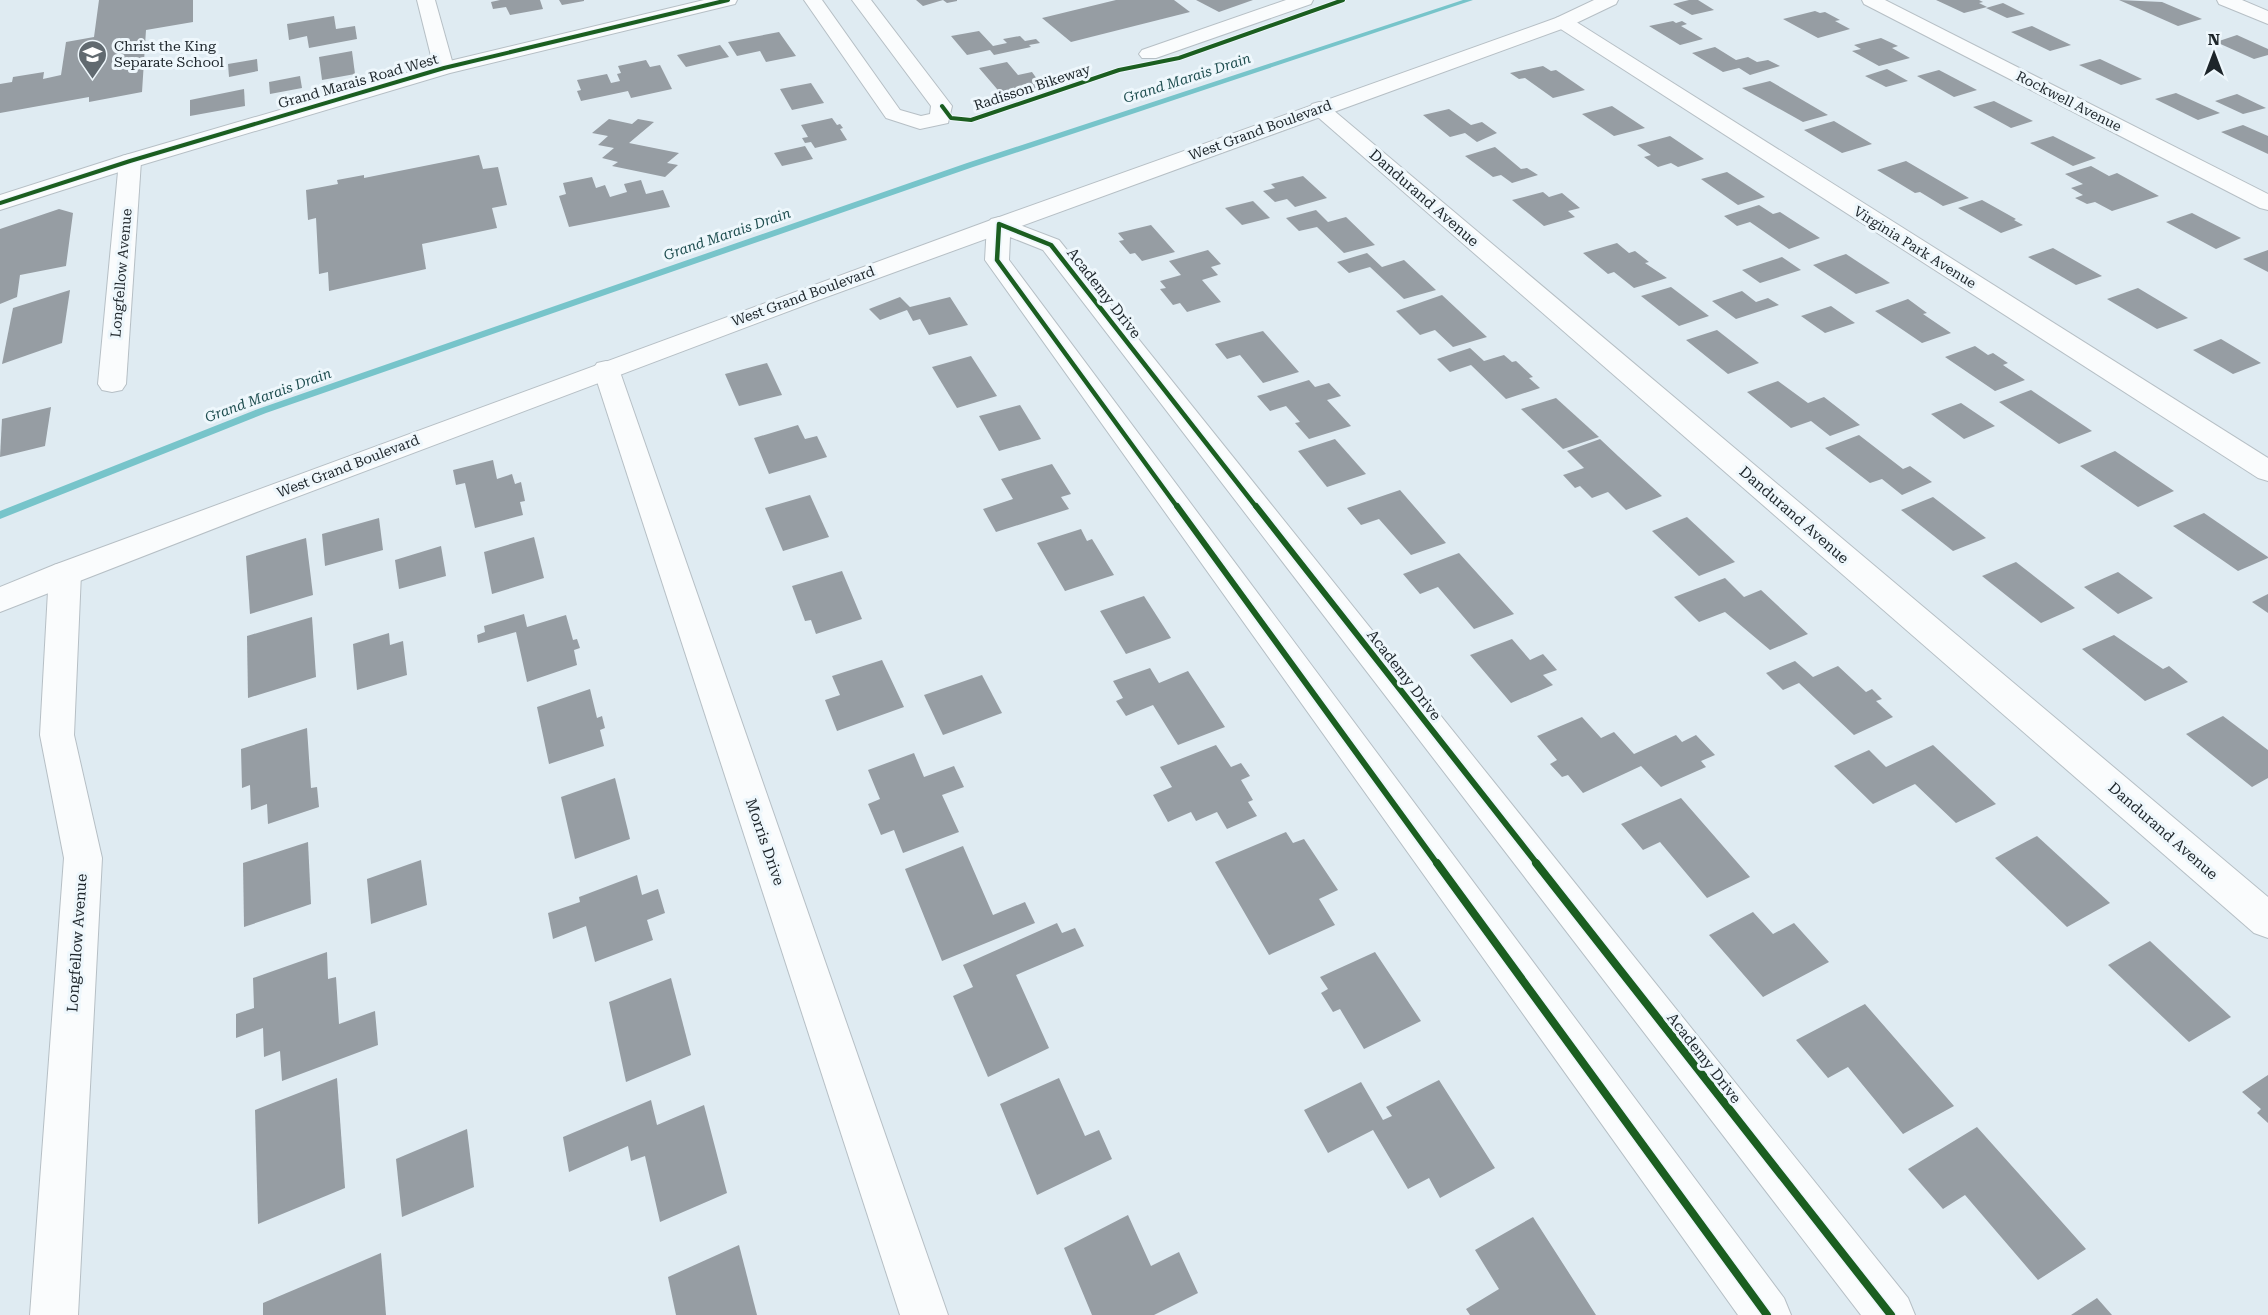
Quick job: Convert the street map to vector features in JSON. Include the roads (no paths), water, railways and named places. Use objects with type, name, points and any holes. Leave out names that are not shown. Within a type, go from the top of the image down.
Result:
[{"type":"street","points":[[426,0],[444,68]]},
{"type":"street","name":"Grand Marais Road West","points":[[0,203],[130,161],[444,68],[728,0]]},
{"type":"street","points":[[813,0],[893,114],[920,123],[940,118],[942,106],[861,0]]},
{"type":"street","points":[[1149,54],[1304,0]]},
{"type":"street","name":"West Grand Boulevard","points":[[0,600],[65,573],[606,369],[999,224],[1563,22],[1609,0]]},
{"type":"street","name":"Rockwell Avenue","points":[[1871,0],[2268,203]]},
{"type":"street","points":[[2226,0],[2268,18]]},
{"type":"street","name":"Virginia Park Avenue","points":[[1563,22],[2268,471]]},
{"type":"street","name":"Dandurand Avenue","points":[[1319,108],[2268,921]]},
{"type":"street","name":"Longfellow Avenue","points":[[112,384],[130,161]]},
{"type":"street","points":[[999,224],[997,260],[1767,1315]]},
{"type":"street","name":"Academy Drive","points":[[999,224],[1051,245],[1891,1315]]},
{"type":"street","name":"Morris Drive","points":[[606,369],[924,1315]]},
{"type":"street","name":"Longfellow Avenue","points":[[54,1315],[83,858],[57,735],[65,573]]},
{"type":"waterway","name":"Grand Marais Drain","points":[[0,515],[262,411],[970,165],[1470,0]]},
{"type":"place","name":"Christ the King Separate School","points":[[93,80]]}]
